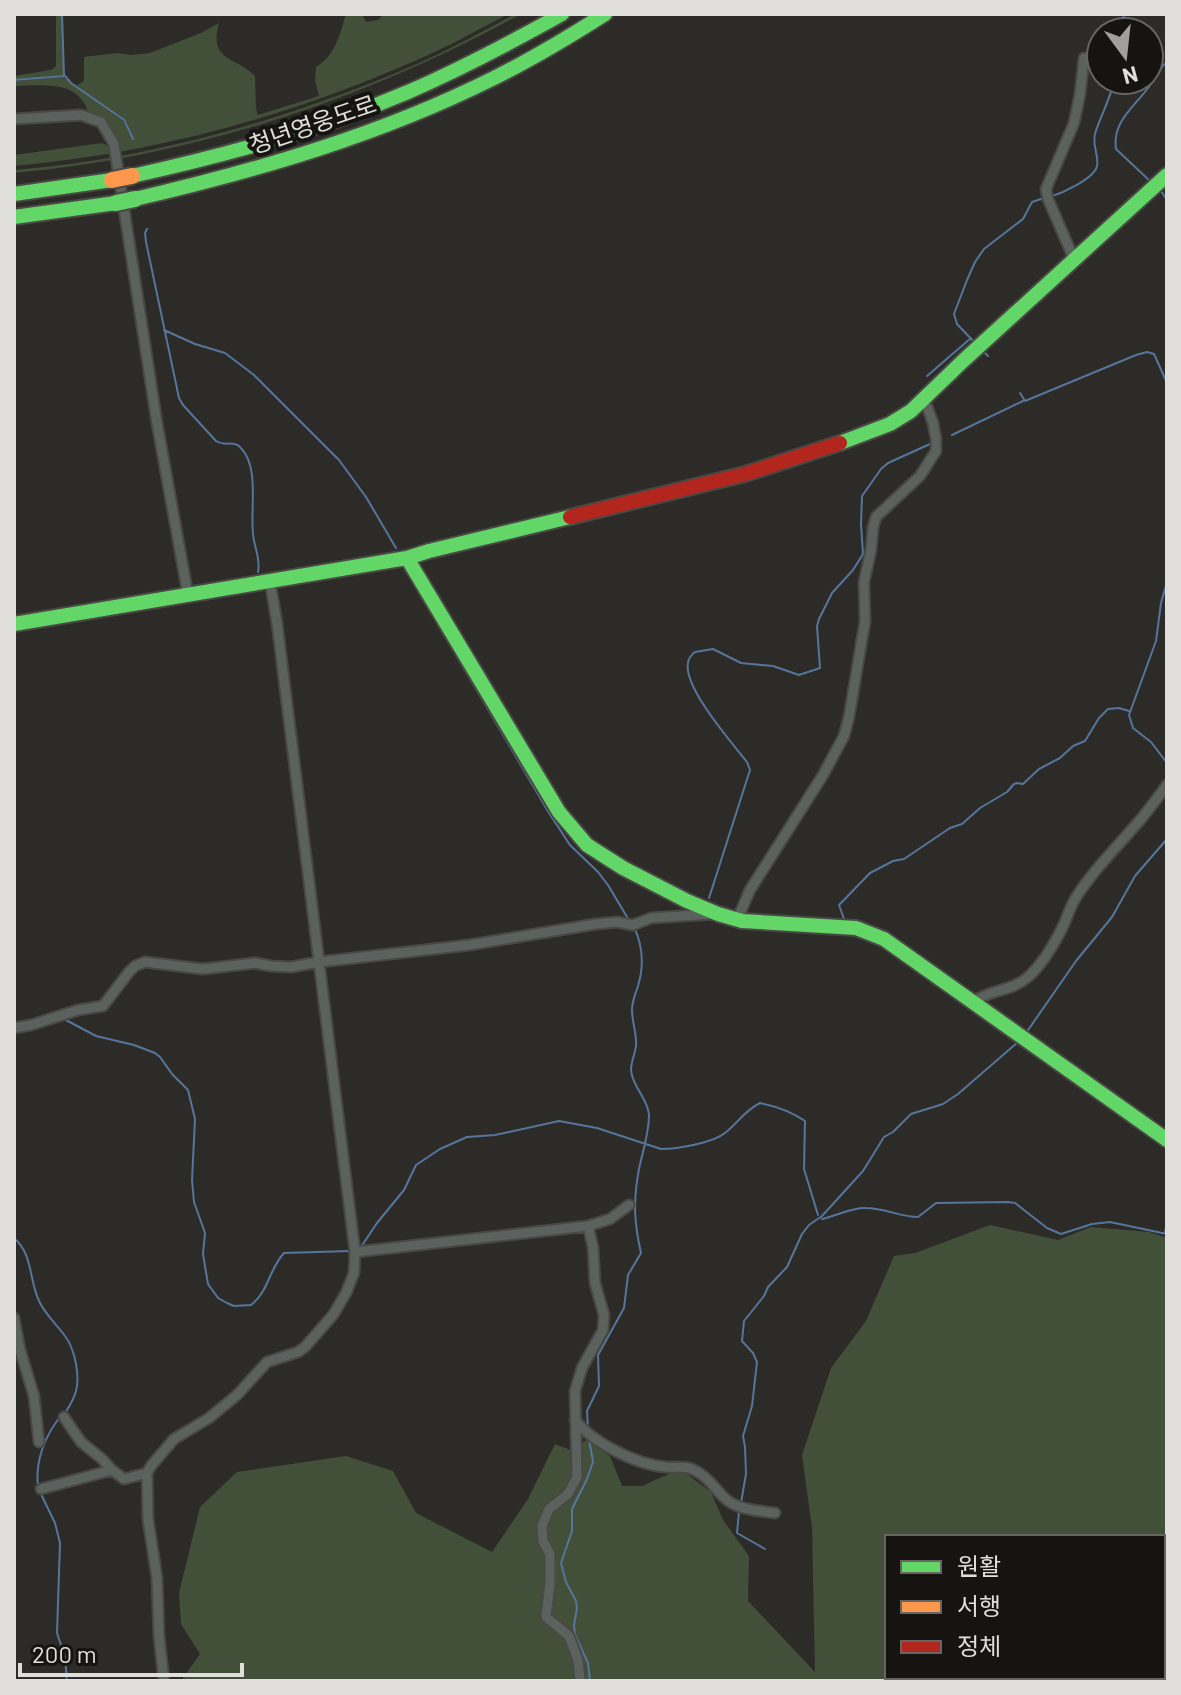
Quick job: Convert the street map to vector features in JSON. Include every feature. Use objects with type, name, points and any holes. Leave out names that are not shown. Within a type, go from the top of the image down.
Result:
[{"type":"main road","name":"청년영웅도로","points":[[14,194],[112,180],[248,149],[364,111],[475,61],[562,14]]},
{"type":"main road","name":"청년영웅도로","points":[[14,217],[116,203],[255,171],[372,132],[486,82],[605,14]]},
{"type":"main road","points":[[14,624],[407,558],[773,466],[890,424],[906,416],[1167,175]]},
{"type":"main road","points":[[407,558],[559,812],[587,845],[623,868],[718,914],[737,920],[846,927],[864,930],[884,939],[1167,1140]]},
{"type":"street","points":[[1074,259],[1047,197],[1048,184],[1078,109],[1084,58]]},
{"type":"street","points":[[14,119],[81,115],[101,122],[114,144],[157,423],[188,595]]},
{"type":"street","points":[[737,920],[743,902],[831,762],[844,736],[865,622],[864,582],[876,517],[920,476],[936,451],[933,423],[923,400]]},
{"type":"street","points":[[164,1681],[157,1578],[148,1519],[147,1473],[174,1439],[219,1411],[267,1362],[298,1352],[314,1338],[333,1315],[354,1273],[355,1252],[270,582]]},
{"type":"street","points":[[973,1002],[992,992],[1009,990],[1031,974],[1059,934],[1074,900],[1167,785]]},
{"type":"street","points":[[14,1028],[103,1006],[129,972],[145,962],[203,969],[255,963],[291,967],[469,945],[611,922],[633,925],[651,918],[718,914]]},
{"type":"street","points":[[355,1252],[588,1226],[610,1219],[629,1205]]},
{"type":"street","points":[[580,1680],[578,1660],[569,1636],[546,1617],[550,1554],[541,1532],[549,1509],[568,1494],[577,1477],[575,1391],[578,1378],[603,1330],[604,1315],[595,1283],[593,1247],[588,1226]]},
{"type":"street","points":[[14,1318],[34,1396],[39,1442]]},
{"type":"street","points":[[64,1417],[81,1442],[124,1479],[147,1473]]},
{"type":"street","points":[[574,1419],[600,1441],[639,1462],[693,1469],[715,1485],[729,1502],[775,1513]]},
{"type":"street","points":[[41,1489],[112,1470]]},
{"type":"green space","points":[[56,14],[62,14],[64,75],[14,80],[14,76],[51,70],[56,66]]},
{"type":"green space","points":[[346,14],[365,14],[366,22],[378,20],[384,14],[508,14],[410,63],[267,116],[117,152],[14,166],[14,155],[102,143],[113,148],[104,121],[88,111],[75,94],[57,86],[14,86],[14,81],[63,77],[123,121],[133,142],[124,120],[76,86],[84,81],[84,57],[150,53],[219,23],[217,45],[221,52],[255,76],[258,115],[319,96],[316,67],[332,51]]},
{"type":"green space","points":[[515,14],[521,14],[401,73],[276,120],[146,154],[14,173],[14,170],[116,157],[267,120],[412,66]]},
{"type":"green space","points":[[990,1225],[1058,1240],[1091,1227],[1149,1232],[1167,1238],[1167,1681],[181,1681],[200,1654],[181,1624],[179,1593],[200,1507],[237,1472],[346,1456],[393,1471],[416,1513],[492,1552],[528,1499],[555,1444],[573,1451],[586,1440],[610,1456],[622,1486],[642,1486],[680,1469],[711,1492],[723,1520],[749,1556],[748,1601],[815,1672],[812,1528],[802,1455],[831,1368],[866,1321],[894,1256],[915,1253]]},
{"type":"waterway","points":[[14,80],[64,76],[62,14]]},
{"type":"waterway","points":[[1151,182],[1116,149],[1117,131],[1167,62]]},
{"type":"waterway","points":[[65,76],[124,120],[133,139]]},
{"type":"waterway","points":[[1050,197],[1077,185],[1095,171],[1095,134],[1109,96]]},
{"type":"waterway","points":[[1161,191],[1167,200]]},
{"type":"waterway","points":[[975,343],[957,324],[954,314],[975,262],[984,249],[1023,219],[1032,202],[1044,198]]},
{"type":"waterway","points":[[147,229],[146,242],[179,398],[216,441],[240,447],[250,465],[258,572]]},
{"type":"waterway","points":[[164,330],[225,353],[254,375],[339,460],[366,497],[396,548]]},
{"type":"waterway","points":[[927,376],[971,338]]},
{"type":"waterway","points":[[1020,393],[1025,401],[1147,352],[1154,354],[1167,383]]},
{"type":"waterway","points":[[985,353],[988,356]]},
{"type":"waterway","points":[[952,435],[1023,401]]},
{"type":"waterway","points":[[709,898],[750,770],[693,686],[688,673],[689,658],[695,652],[713,649],[741,663],[773,666],[799,675],[820,668],[819,619],[832,593],[863,554],[862,496],[888,463],[930,444]]},
{"type":"waterway","points":[[406,570],[549,813],[570,845],[608,885],[630,922]]},
{"type":"waterway","points":[[1167,582],[1156,641],[1129,715],[1133,728],[1151,742],[1167,763]]},
{"type":"waterway","points":[[844,919],[839,905],[870,873],[904,859],[950,828],[962,824],[1014,784],[1023,784],[1039,769],[1085,741],[1108,709],[1129,711]]},
{"type":"waterway","points":[[1026,1033],[1076,961],[1112,917],[1135,876],[1167,839]]},
{"type":"waterway","points":[[588,1429],[587,1411],[599,1386],[598,1355],[624,1308],[628,1275],[641,1253],[635,1201],[649,1115],[631,1070],[636,1042],[632,1007],[642,964],[634,927]]},
{"type":"waterway","points":[[64,1019],[96,1036],[155,1053],[188,1090],[195,1119],[194,1202],[205,1233],[203,1254],[208,1284],[218,1298],[234,1306],[251,1305],[262,1293],[284,1253],[350,1251]]},
{"type":"waterway","points":[[741,1503],[746,1474],[743,1436],[752,1406],[757,1362],[742,1341],[744,1321],[768,1287],[787,1267],[802,1234],[863,1171],[884,1137],[911,1114],[943,1104],[958,1094],[1018,1042]]},
{"type":"waterway","points":[[361,1247],[404,1190],[416,1165],[440,1149],[467,1137],[495,1135],[559,1121],[597,1128],[661,1149],[676,1148],[719,1137],[760,1103],[805,1121],[804,1169],[818,1215]]},
{"type":"waterway","points":[[822,1219],[861,1208],[918,1217],[936,1203],[1008,1202],[1015,1203],[1047,1228],[1061,1234],[1110,1222],[1167,1234]]},
{"type":"waterway","points":[[1165,1232],[1167,1223]]},
{"type":"waterway","points":[[14,1238],[28,1259],[39,1301],[69,1341],[74,1355],[77,1385],[65,1413]]},
{"type":"waterway","points":[[38,1486],[42,1449],[60,1417]]},
{"type":"waterway","points":[[589,1439],[593,1462],[572,1509],[572,1531],[561,1563],[576,1601],[575,1635],[588,1663],[590,1681]]},
{"type":"waterway","points":[[40,1492],[55,1523],[60,1543],[57,1633],[65,1657],[67,1681]]},
{"type":"waterway","points":[[739,1512],[737,1533],[765,1549]]},
{"type":"traffic: fast","points":[[132,176],[272,140],[374,106],[467,65],[562,14]]},
{"type":"traffic: fast","points":[[135,199],[273,163],[407,117],[508,71],[605,14]]},
{"type":"traffic: fast","points":[[840,443],[890,424],[911,411],[1167,175]]},
{"type":"traffic: fast","points":[[14,194],[112,180]]},
{"type":"traffic: fast","points":[[116,203],[135,199]]},
{"type":"traffic: fast","points":[[14,217],[116,203]]},
{"type":"traffic: fast","points":[[14,624],[407,558],[570,517]]},
{"type":"traffic: fast","points":[[407,558],[559,812],[587,845],[623,868],[718,914],[742,921],[856,928],[884,939],[1167,1140]]},
{"type":"traffic: jam","points":[[570,517],[745,474],[840,443]]},
{"type":"traffic: slow","points":[[112,180],[132,176]]}]
